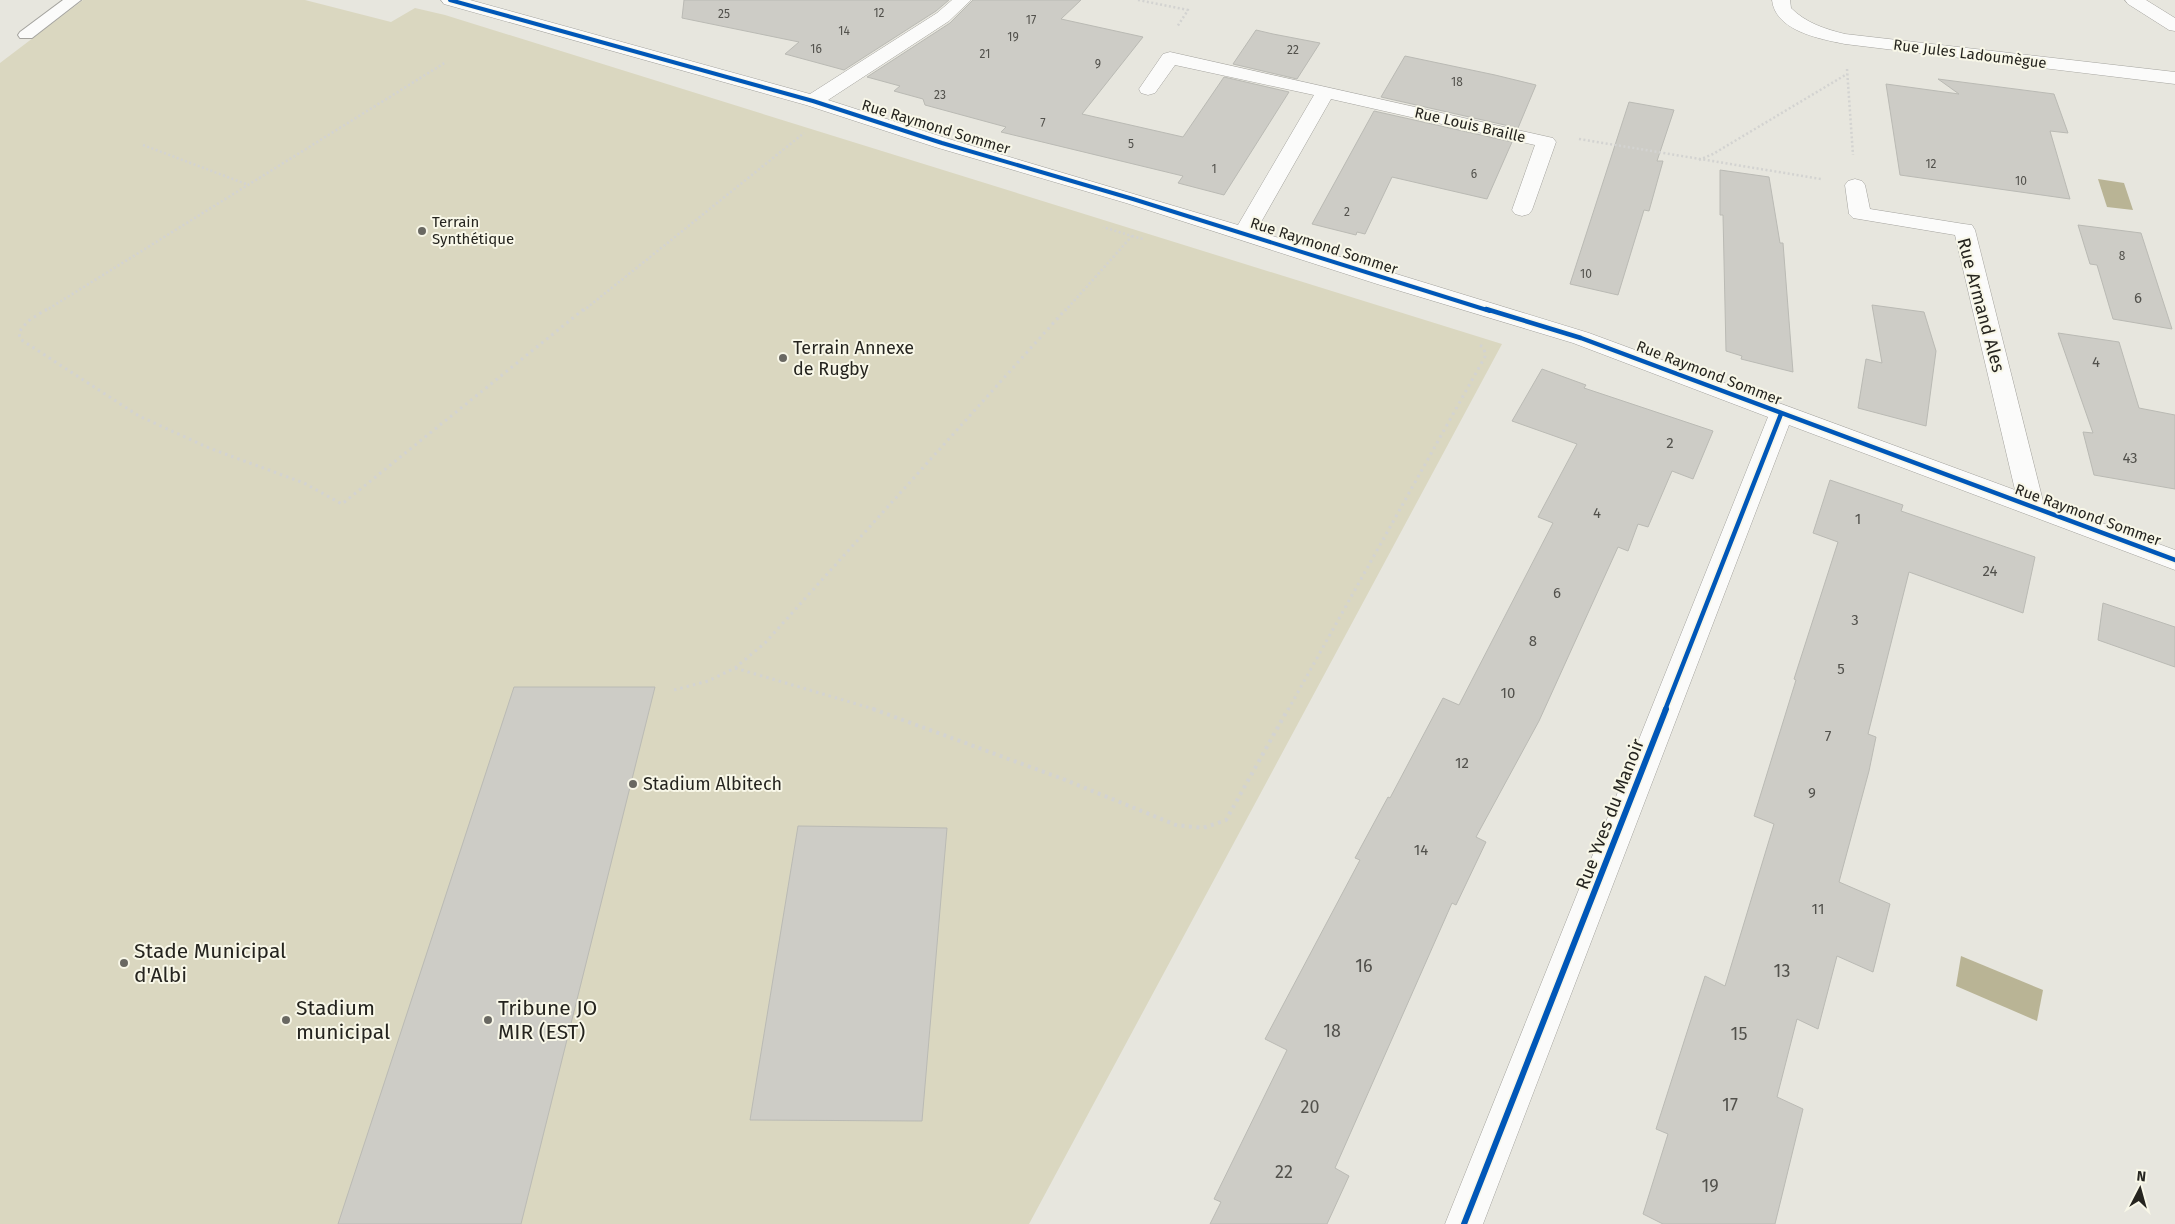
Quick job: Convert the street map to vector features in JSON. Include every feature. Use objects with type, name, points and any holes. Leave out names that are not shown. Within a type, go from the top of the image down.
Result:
[{"type":"street","name":"Rue Raymond Sommer","points":[[450,0],[813,101],[942,143],[1133,199],[1581,338],[2175,560]]},
{"type":"street","points":[[813,101],[943,18],[962,0]]},
{"type":"street","name":"Rue Jules Ladoumègue","points":[[1781,0],[1782,10],[1795,22],[1816,32],[1845,39],[2175,78]]},
{"type":"street","points":[[2134,0],[2175,26]]},
{"type":"street","points":[[1148,89],[1170,58]]},
{"type":"street","name":"Rue Louis Braille","points":[[1170,58],[1546,142],[1522,210]]},
{"type":"street","points":[[1244,234],[1325,92]]},
{"type":"street","name":"Rue Armand Ales","points":[[1855,185],[1860,214],[1964,230],[2032,507]]},
{"type":"street","name":"Rue Yves du Manoir","points":[[1464,1224],[1781,414]]},
{"type":"lane","points":[[26,35],[73,0]]},
{"type":"path","points":[[1138,0],[1188,10],[1164,46],[1170,58]]},
{"type":"path","points":[[1546,142],[1583,138],[1698,160],[1855,185],[1845,39]]},
{"type":"path","points":[[446,62],[28,321],[19,332],[20,339],[139,416],[209,448],[304,484],[342,504],[805,132]]},
{"type":"path","points":[[1698,160],[1713,154],[1847,74]]},
{"type":"path","points":[[144,145],[247,184]]},
{"type":"path","points":[[1095,224],[1151,241]]},
{"type":"path","points":[[674,690],[708,681],[735,668],[765,643],[1132,236]]},
{"type":"path","points":[[735,668],[890,714],[1063,779],[1176,825],[1203,828],[1226,820],[1486,355],[1483,347],[1476,343]]},
{"type":"shaded area","name":"Stadium Albitech","points":[[83,0],[305,0],[391,22],[415,8],[445,15],[1502,344],[1029,1224],[0,1224],[0,63]]},
{"type":"shaded area","points":[[2098,179],[2124,183],[2133,210],[2107,207]]},
{"type":"shaded area","points":[[1961,956],[2043,990],[2037,1021],[1956,986]]},
{"type":"building","points":[[684,0],[949,0],[936,11],[844,70],[785,54],[799,42],[682,18]]},
{"type":"building","points":[[973,0],[1081,0],[1061,19],[1143,37],[1082,114],[1183,137],[1224,77],[1289,92],[1224,195],[1178,183],[1183,176],[1001,132],[1006,127],[925,105],[923,99],[894,91],[900,86],[867,77],[950,23]]},
{"type":"building","points":[[1256,30],[1320,43],[1297,79],[1233,64]]},
{"type":"building","points":[[1405,56],[1536,85],[1518,128],[1381,97]]},
{"type":"building","points":[[1938,79],[2054,94],[2068,133],[2050,131],[2070,199],[1900,175],[1886,84],[1959,94]]},
{"type":"building","points":[[1629,102],[1674,110],[1657,161],[1663,161],[1649,211],[1644,210],[1618,295],[1570,284]]},
{"type":"building","points":[[1374,111],[1512,142],[1487,199],[1392,177],[1365,234],[1357,232],[1356,235],[1312,224]]},
{"type":"building","points":[[1720,170],[1769,177],[1780,243],[1783,243],[1793,372],[1741,359],[1742,356],[1726,351],[1723,215],[1720,215]]},
{"type":"building","points":[[2078,225],[2141,233],[2172,329],[2113,319],[2097,265],[2090,264]]},
{"type":"building","points":[[1872,305],[1924,312],[1936,351],[1926,426],[1858,408],[1866,359],[1882,363]]},
{"type":"building","points":[[2058,333],[2119,342],[2139,408],[2175,415],[2175,489],[2094,475],[2083,432],[2093,433]]},
{"type":"building","points":[[1542,369],[1586,385],[1584,388],[1713,431],[1693,479],[1672,471],[1648,527],[1638,524],[1628,551],[1618,547],[1539,721],[1476,837],[1486,842],[1456,905],[1452,903],[1335,1168],[1349,1176],[1327,1224],[1210,1224],[1221,1202],[1214,1199],[1287,1050],[1265,1039],[1360,860],[1355,858],[1388,797],[1390,798],[1443,698],[1459,705],[1553,523],[1538,517],[1577,444],[1512,421]]},
{"type":"building","points":[[1830,480],[1903,505],[1901,511],[2035,557],[2023,613],[1909,572],[1868,734],[1876,737],[1869,771],[1839,882],[1890,904],[1873,972],[1837,956],[1818,1029],[1797,1019],[1777,1097],[1803,1109],[1775,1224],[1663,1224],[1643,1214],[1668,1134],[1656,1129],[1705,976],[1725,986],[1774,824],[1754,816],[1796,680],[1794,679],[1838,542],[1813,533]]},
{"type":"building","points":[[2103,603],[2175,627],[2175,667],[2098,640]]},
{"type":"building","name":"Tribune JO MIR (EST)","points":[[514,687],[655,687],[521,1224],[338,1224]]},
{"type":"building","points":[[798,826],[947,828],[922,1121],[750,1120]]},
{"type":"cycle path","points":[[450,0],[813,101],[942,143],[1133,199],[1385,279],[1581,338],[2175,560]]},
{"type":"cycle path","points":[[1464,1224],[1781,414]]},
{"type":"place","name":"Terrain Synthétique","points":[[422,231]]},
{"type":"place","name":"Terrain Annexe de Rugby","points":[[783,358]]},
{"type":"place","name":"Stadium Albitech","points":[[633,784]]},
{"type":"place","name":"Stade Municipal d'Albi","points":[[124,963]]},
{"type":"place","name":"Stadium municipal","points":[[286,1020]]},
{"type":"place","name":"Tribune JO MIR (EST)","points":[[488,1020]]}]
